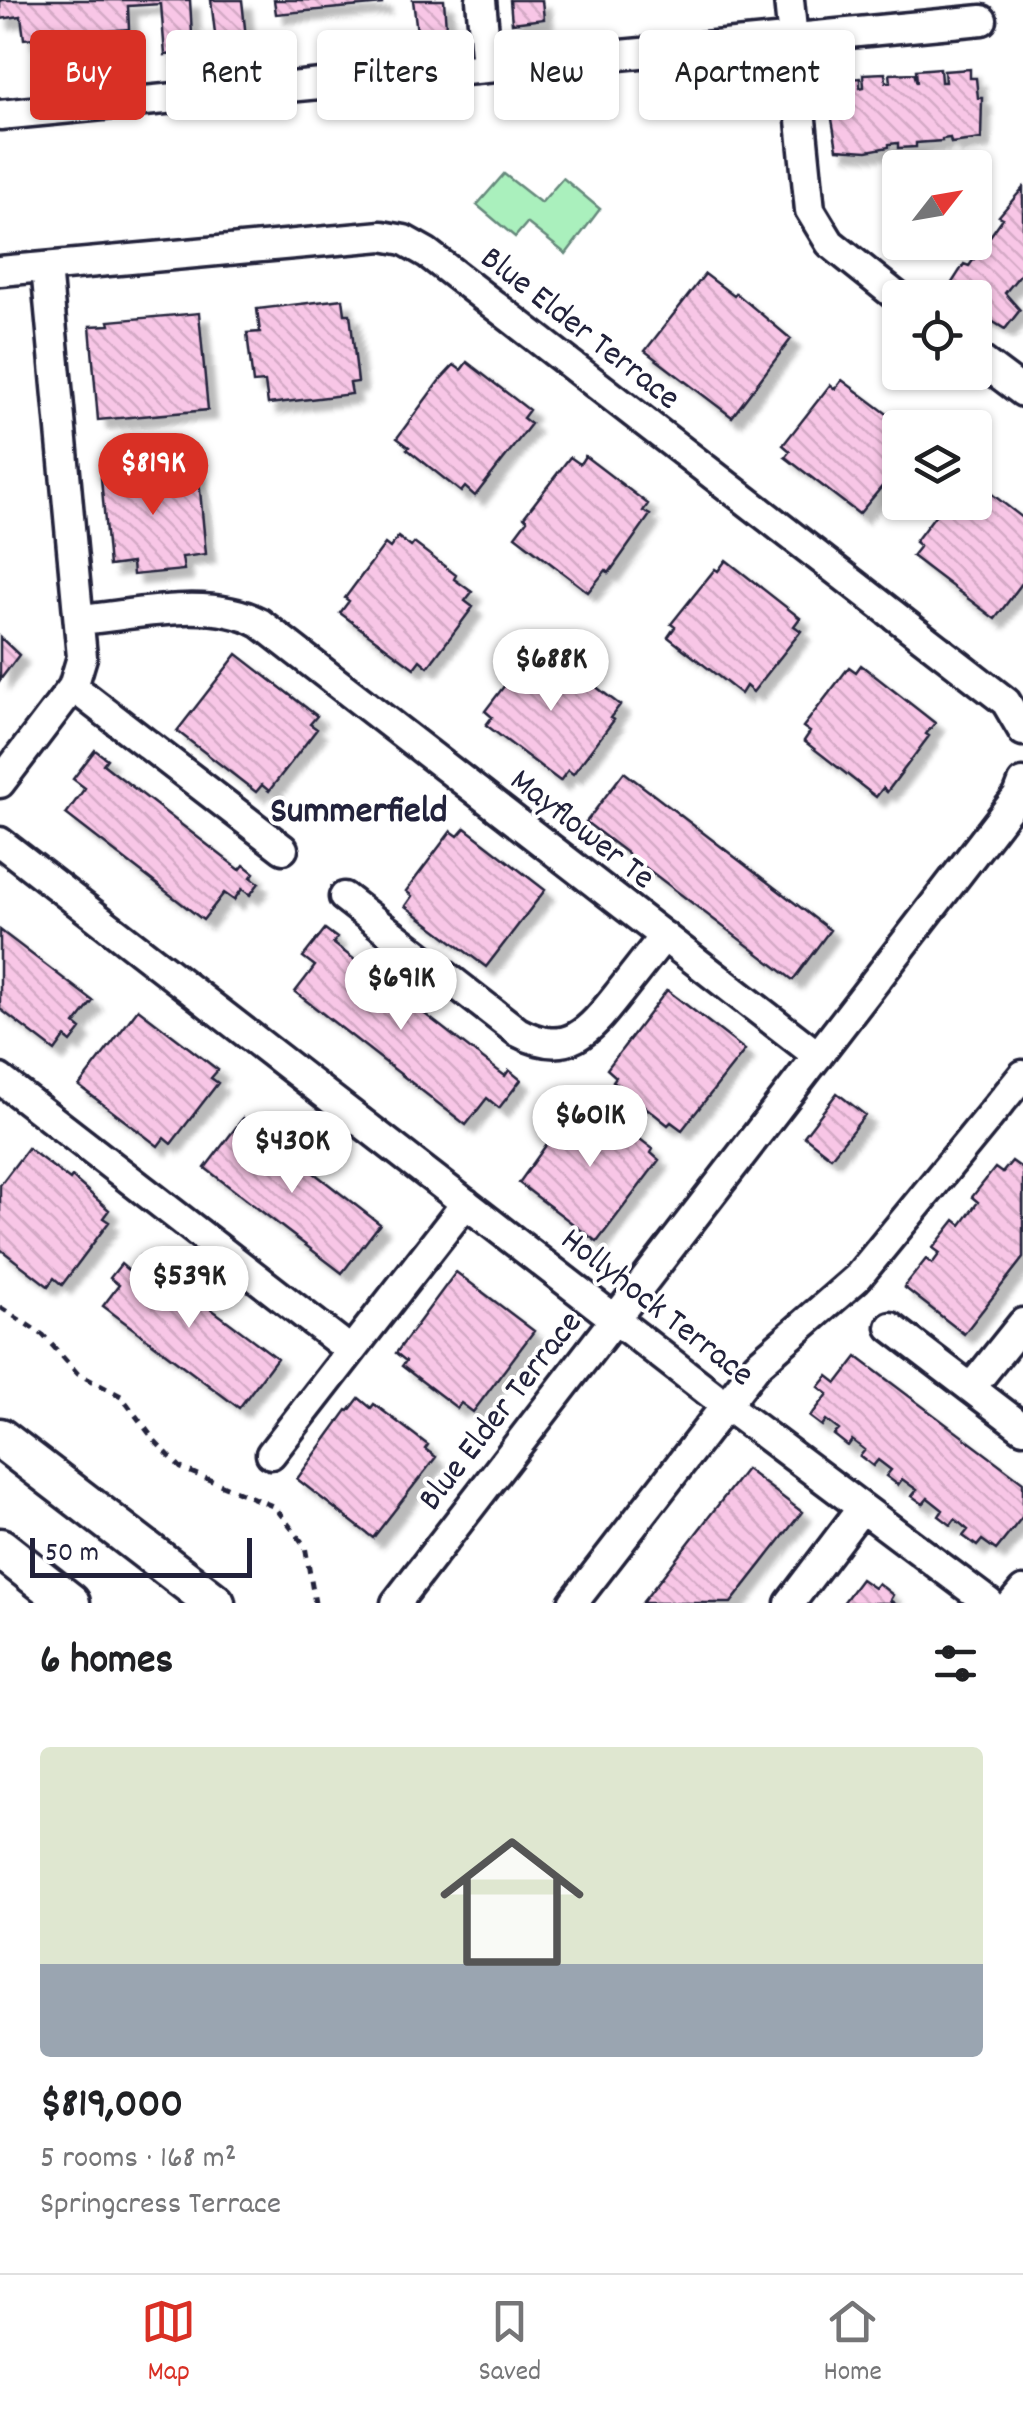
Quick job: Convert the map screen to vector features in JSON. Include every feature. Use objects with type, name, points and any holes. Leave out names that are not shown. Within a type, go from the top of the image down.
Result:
[{"type":"main road","points":[[0,1438],[215,1603]]},
{"type":"main road","points":[[0,1548],[70,1603]]},
{"type":"street","points":[[481,0],[487,66]]},
{"type":"street","points":[[788,0],[792,30]]},
{"type":"street","points":[[855,33],[982,20]]},
{"type":"street","points":[[0,115],[639,53]]},
{"type":"street","points":[[801,120],[810,210],[830,242],[882,284]]},
{"type":"street","name":"Blue Elder Terrace","points":[[0,272],[382,236],[408,242],[427,252],[1006,702],[1023,731]]},
{"type":"street","points":[[0,782],[72,687],[82,657],[46,267]]},
{"type":"street","points":[[992,367],[1021,385]]},
{"type":"street","name":"Mayflower Te","points":[[80,620],[218,608],[241,613],[260,623],[818,1056]]},
{"type":"street","points":[[72,687],[283,850]]},
{"type":"street","name":"Blue Elder Terrace","points":[[396,1603],[1018,796],[1023,783]]},
{"type":"street","name":"Hollyhock Terrace","points":[[0,842],[726,1405],[989,1603]]},
{"type":"street","points":[[344,897],[518,1032],[533,1040],[554,1043],[573,1040],[592,1028],[664,936]]},
{"type":"street","points":[[573,1603],[726,1405],[779,1344],[867,1268],[1013,1108],[1023,1076]]},
{"type":"street","points":[[0,1079],[352,1351]]},
{"type":"street","points":[[272,1454],[466,1203]]},
{"type":"street","points":[[972,1388],[1023,1323]]},
{"type":"street","points":[[891,1327],[1023,1428]]},
{"type":"street","points":[[790,1603],[862,1508]]},
{"type":"street","points":[[1014,1603],[1023,1591]]},
{"type":"path","points":[[0,1307],[43,1335],[78,1374],[120,1396],[155,1442],[181,1468],[275,1508],[305,1546],[315,1603]]},
{"type":"green space","points":[[504,174],[541,203],[563,178],[600,209],[566,254],[527,223],[515,237],[477,205]]},
{"type":"building","points":[[0,0],[190,0],[192,30],[166,30],[165,55],[161,4],[128,6],[129,29],[30,30],[30,38],[24,39],[21,16],[0,19]]},
{"type":"building","points":[[211,0],[242,0],[245,30],[215,30]]},
{"type":"building","points":[[274,0],[382,0],[382,4],[276,14]]},
{"type":"building","points":[[413,0],[444,0],[446,28],[417,30]]},
{"type":"building","points":[[510,0],[542,0],[544,19],[512,23]]},
{"type":"building","points":[[940,68],[941,82],[945,82],[944,71],[970,69],[970,78],[976,78],[978,98],[982,98],[981,139],[951,143],[950,138],[898,148],[898,143],[867,151],[837,149],[832,120],[855,120],[855,78],[860,78],[860,88],[864,87],[863,74],[885,73],[886,82],[891,82],[890,74],[914,73],[917,83],[916,70]]},
{"type":"building","points":[[1023,188],[1023,271],[1005,293],[1020,310],[1005,329],[992,321],[992,280],[954,280],[964,264],[992,260],[992,234],[1003,218],[999,216]]},
{"type":"building","points":[[705,274],[734,296],[736,293],[791,339],[732,417],[645,351]]},
{"type":"building","points":[[343,299],[345,314],[350,314],[358,382],[350,383],[352,394],[268,404],[265,382],[253,383],[247,333],[260,332],[257,309]]},
{"type":"building","points":[[199,313],[208,410],[98,420],[90,326]]},
{"type":"building","points":[[467,362],[529,410],[523,418],[531,424],[475,496],[465,487],[461,492],[397,438],[439,381],[454,365],[461,370]]},
{"type":"building","points":[[842,380],[882,410],[882,487],[859,514],[785,457],[790,451],[783,445],[830,385],[835,389]]},
{"type":"building","points":[[585,456],[648,504],[643,511],[650,515],[609,573],[606,570],[588,592],[515,536],[527,520],[524,517],[570,457],[580,464]]},
{"type":"building","points":[[184,465],[185,471],[198,469],[206,554],[182,557],[184,570],[133,575],[132,563],[109,566],[101,478],[115,477],[114,472]]},
{"type":"building","points":[[992,494],[1023,518],[1023,582],[995,619],[912,556],[920,546],[915,542],[932,520],[992,520]]},
{"type":"building","points":[[398,537],[411,547],[414,543],[472,592],[465,601],[473,607],[428,667],[420,660],[414,668],[340,613],[349,601],[345,598],[385,544],[390,548]]},
{"type":"building","points":[[726,560],[800,618],[794,626],[801,631],[753,692],[746,686],[741,694],[668,637],[675,627],[671,624]]},
{"type":"building","points":[[0,637],[19,655],[0,680]]},
{"type":"building","points":[[545,648],[620,705],[610,718],[614,720],[573,774],[568,770],[560,781],[486,725],[492,717],[485,711],[531,651],[538,656]]},
{"type":"building","points":[[237,654],[317,716],[310,724],[317,729],[269,791],[262,785],[256,792],[177,731]]},
{"type":"building","points":[[861,665],[935,723],[887,792],[883,788],[876,797],[804,741],[810,732],[803,727],[849,667],[856,672]]},
{"type":"building","points":[[95,750],[107,759],[103,764],[240,870],[244,865],[254,873],[251,877],[259,883],[250,895],[242,889],[234,900],[224,893],[203,920],[66,814],[85,788],[73,779]]},
{"type":"building","points":[[624,772],[830,930],[793,980],[586,822]]},
{"type":"building","points":[[465,828],[545,890],[486,967],[405,906],[412,896],[406,891],[451,831],[458,836]]},
{"type":"building","points":[[325,929],[337,938],[333,943],[505,1076],[509,1070],[521,1080],[499,1108],[487,1098],[466,1125],[295,992],[315,966],[303,957]]},
{"type":"building","points":[[0,930],[93,1001],[75,1024],[81,1029],[71,1042],[65,1037],[55,1051],[0,1009]]},
{"type":"building","points":[[667,990],[745,1050],[682,1130],[671,1122],[668,1125],[613,1081],[616,1077],[607,1069]]},
{"type":"building","points":[[138,1009],[218,1070],[211,1078],[218,1083],[171,1144],[164,1138],[158,1146],[79,1086]]},
{"type":"building","points":[[837,1093],[865,1115],[831,1157],[804,1136]]},
{"type":"building","points":[[582,1102],[593,1111],[597,1106],[653,1149],[651,1153],[659,1160],[597,1242],[519,1183],[569,1113],[572,1115]]},
{"type":"building","points":[[243,1118],[380,1224],[342,1273],[205,1168]]},
{"type":"building","points":[[28,1148],[70,1180],[72,1177],[109,1210],[103,1218],[109,1222],[62,1285],[54,1278],[48,1286],[0,1249],[0,1185]]},
{"type":"building","points":[[1012,1161],[1023,1169],[1023,1258],[964,1334],[904,1287],[926,1259],[932,1264],[940,1253],[933,1248],[955,1220],[961,1225],[978,1202],[972,1197],[995,1168],[1002,1173]]},
{"type":"building","points":[[140,1256],[277,1358],[239,1408],[103,1306],[119,1285],[110,1278],[121,1264],[129,1271]]},
{"type":"building","points":[[456,1272],[534,1331],[473,1412],[461,1403],[457,1408],[402,1366],[406,1361],[396,1353]]},
{"type":"building","points":[[857,1357],[1023,1482],[1023,1516],[996,1550],[982,1540],[977,1546],[963,1536],[968,1530],[955,1519],[951,1525],[939,1516],[943,1510],[928,1498],[923,1504],[912,1496],[917,1490],[902,1479],[898,1485],[886,1476],[891,1470],[878,1460],[873,1466],[860,1456],[865,1450],[852,1440],[848,1446],[834,1435],[839,1430],[826,1420],[822,1426],[810,1417],[828,1394],[819,1387],[828,1376],[837,1383]]},
{"type":"building","points":[[359,1398],[371,1408],[374,1404],[428,1445],[425,1449],[436,1457],[373,1538],[297,1479]]},
{"type":"building","points":[[746,1469],[802,1512],[731,1603],[642,1603]]},
{"type":"building","points":[[861,1579],[874,1588],[878,1583],[893,1595],[890,1600],[894,1603],[843,1603]]},
{"type":"district","name":"Summerfield","points":[[359,808]]}]
